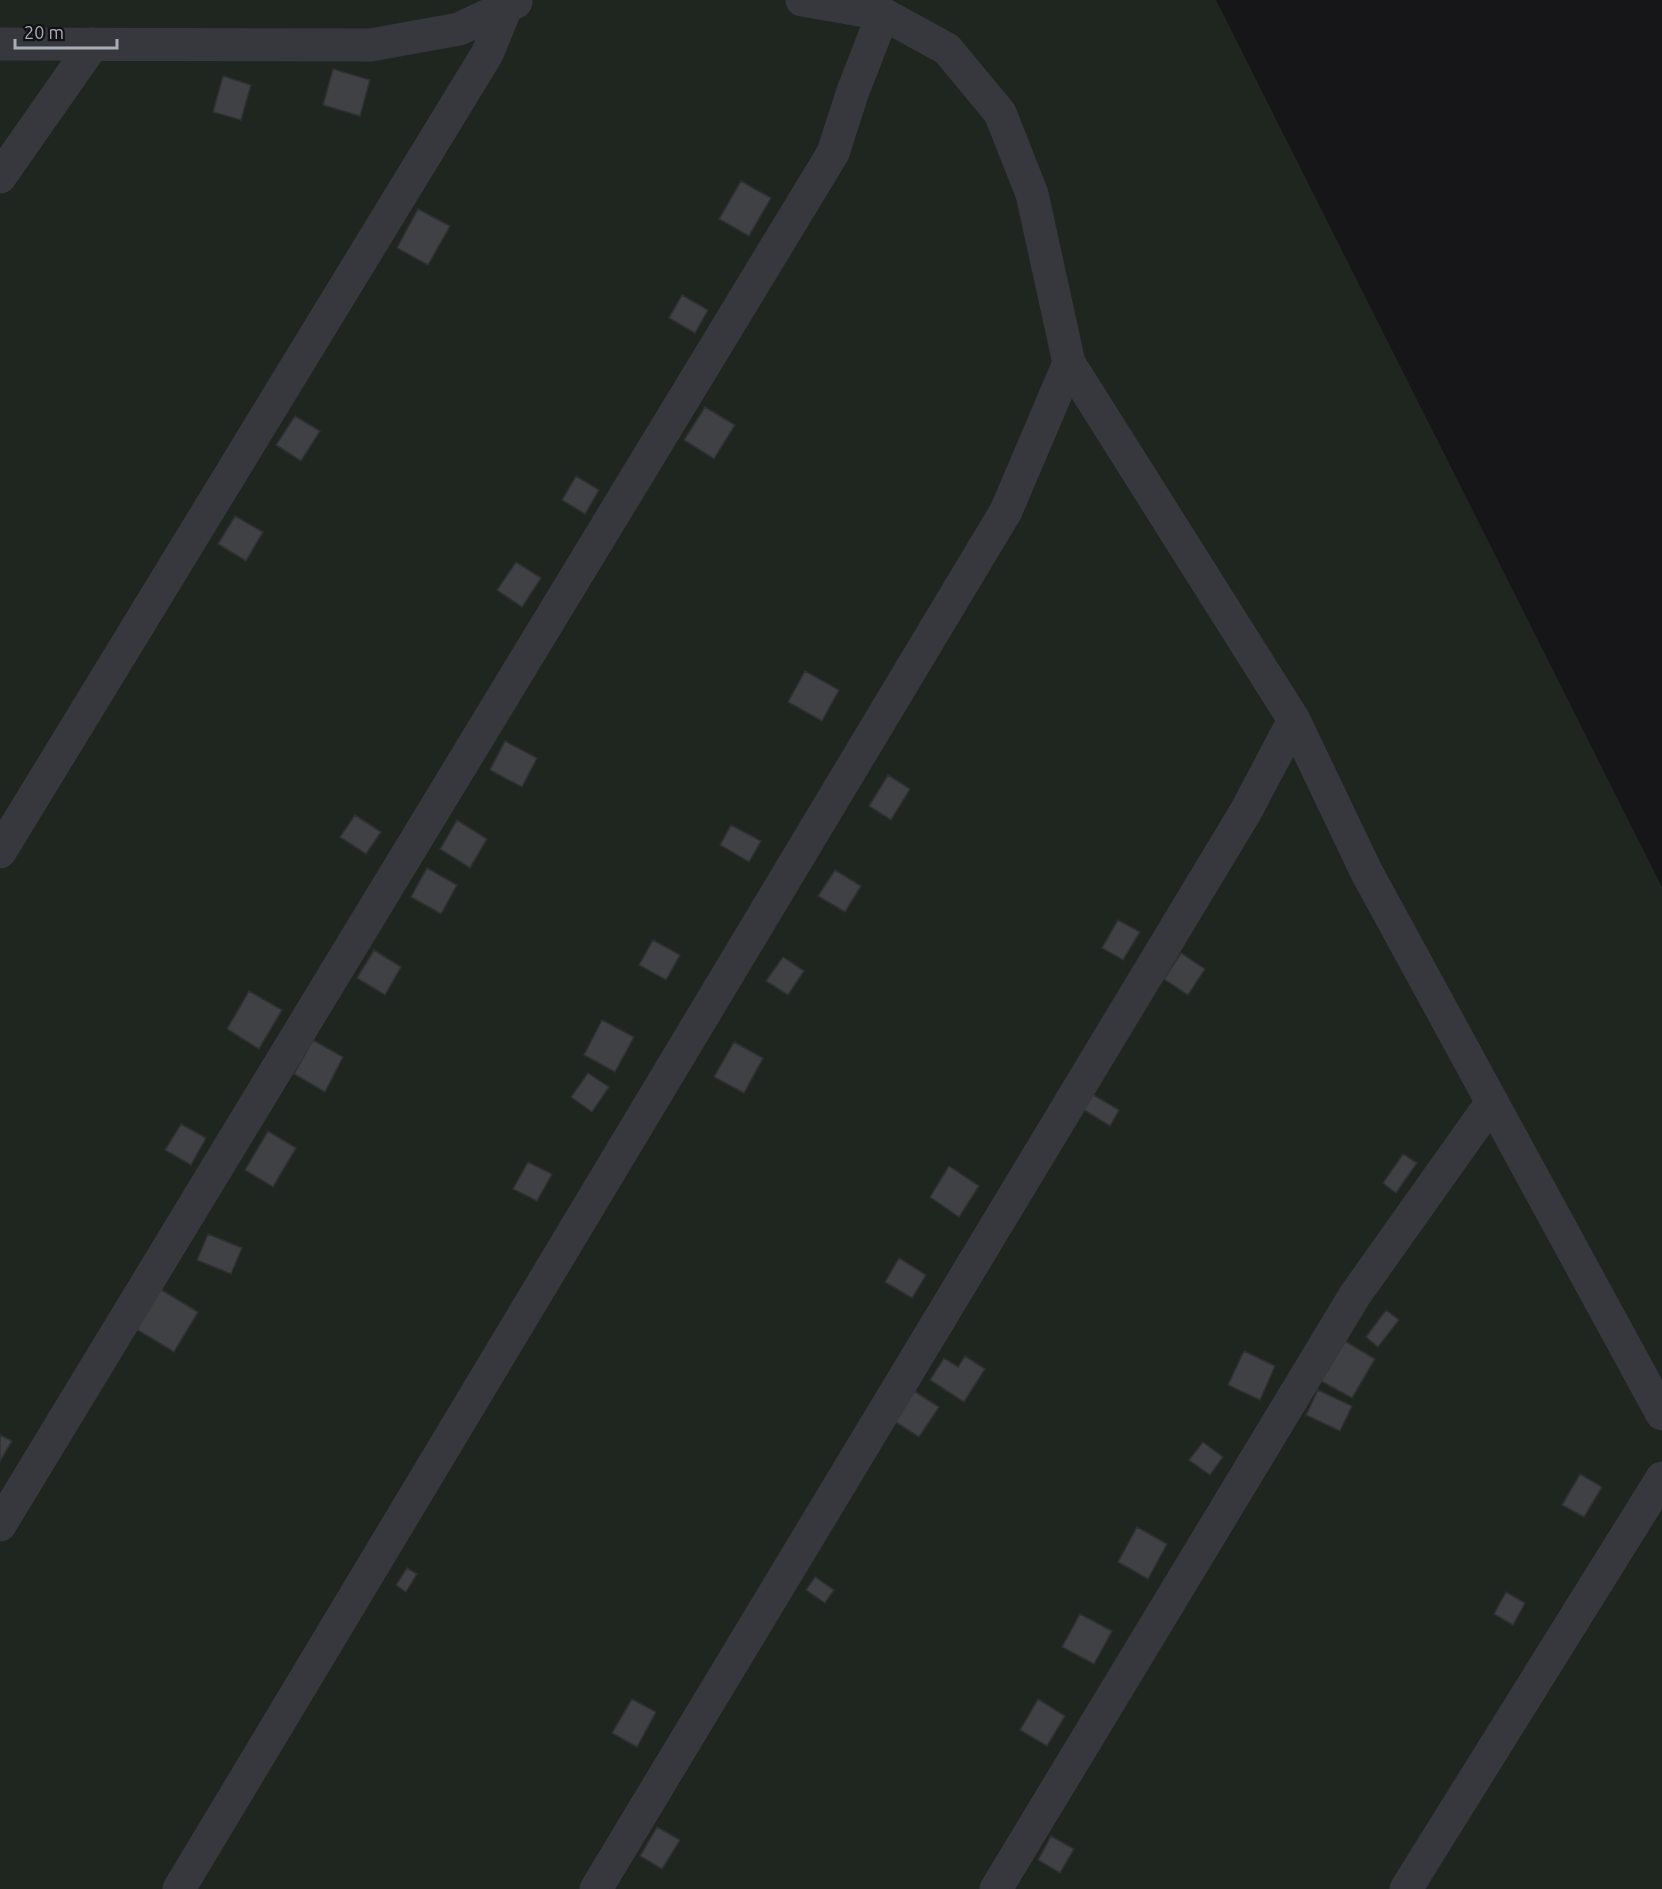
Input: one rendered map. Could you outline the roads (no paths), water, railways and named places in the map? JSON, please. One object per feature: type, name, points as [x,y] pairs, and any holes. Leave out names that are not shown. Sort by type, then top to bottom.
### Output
[{"type":"street","points":[[802,0],[883,14],[947,49],[1000,114],[1032,194],[1069,363],[1294,720],[1366,871],[1662,1414]]},
{"type":"street","points":[[0,44],[371,45],[459,29],[513,4]]},
{"type":"street","points":[[0,852],[487,54],[513,4]]},
{"type":"street","points":[[0,1525],[832,153],[883,14]]},
{"type":"street","points":[[0,177],[93,44]]},
{"type":"street","points":[[179,1889],[1006,511],[1069,363]]},
{"type":"street","points":[[596,1889],[1240,821],[1294,720]]},
{"type":"street","points":[[996,1889],[1355,1296],[1492,1102]]},
{"type":"street","points":[[1406,1889],[1662,1478]]}]
